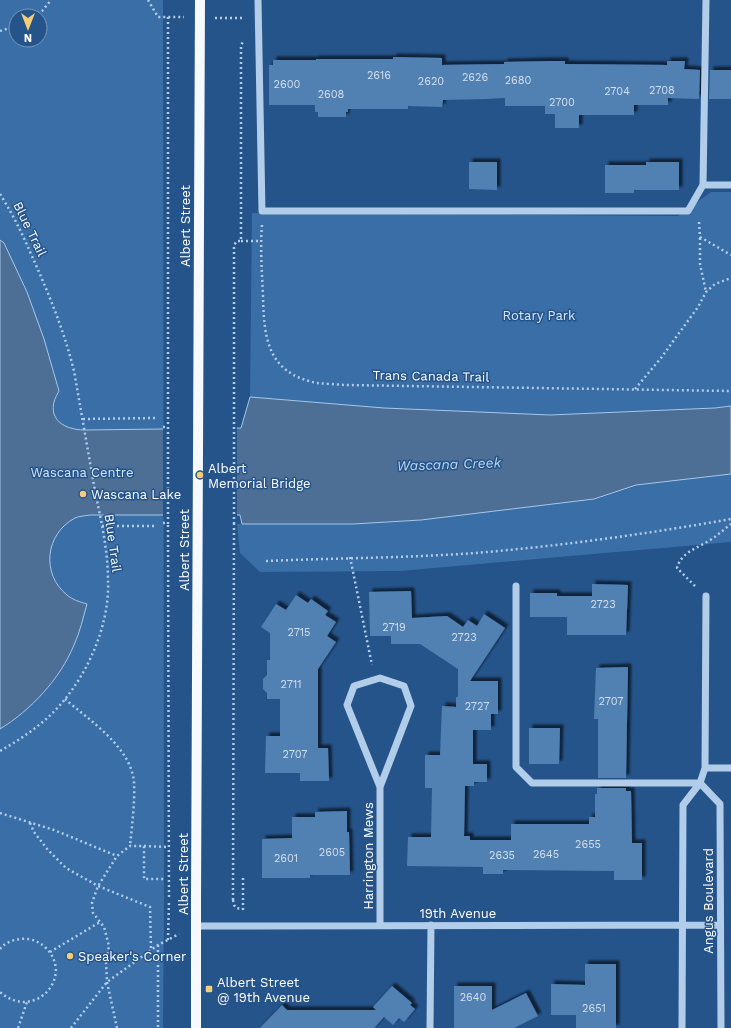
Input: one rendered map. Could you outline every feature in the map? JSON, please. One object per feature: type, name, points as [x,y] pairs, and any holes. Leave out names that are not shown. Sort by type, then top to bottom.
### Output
[{"type":"main road","name":"Albert Street","points":[[196,1028],[200,0]]},
{"type":"street","points":[[258,0],[262,211],[688,211],[703,185],[706,0]]},
{"type":"street","points":[[703,185],[731,185]]},
{"type":"street","points":[[516,586],[516,767],[532,783],[700,783]]},
{"type":"street","name":"Angus Boulevard","points":[[682,1028],[683,806],[700,783],[705,768],[706,596]]},
{"type":"street","name":"Harrington Mews","points":[[380,787],[347,705],[354,686],[380,678],[404,686],[411,706],[380,787],[380,925]]},
{"type":"street","points":[[705,768],[731,768]]},
{"type":"street","name":"Angus Boulevard","points":[[700,783],[720,804],[721,1028]]},
{"type":"street","points":[[430,925],[430,1028]]},
{"type":"street","name":"19th Avenue","points":[[196,926],[720,925]]},
{"type":"path","points":[[44,8],[51,0]]},
{"type":"path","points":[[148,0],[158,17]]},
{"type":"path","points":[[168,17],[168,940]]},
{"type":"path","points":[[246,23],[248,18]]},
{"type":"path","points":[[241,241],[241,45],[244,40]]},
{"type":"path","name":"Blue Trail","points":[[0,194],[20,229],[44,283],[68,347],[74,371],[102,526],[109,582],[105,613],[99,640],[83,674],[46,720],[0,751]]},
{"type":"path","points":[[688,211],[699,212],[700,264],[706,292]]},
{"type":"path","name":"Trans Canada Trail","points":[[262,224],[261,241],[264,325],[268,343],[274,357],[284,368],[296,376],[317,383],[344,385],[731,391]]},
{"type":"path","points":[[700,237],[731,255]]},
{"type":"path","points":[[243,909],[236,908],[233,900],[235,522],[234,245],[237,241],[261,241]]},
{"type":"path","points":[[634,389],[660,358],[698,307],[706,292],[715,284],[731,278]]},
{"type":"path","points":[[83,419],[157,418]]},
{"type":"path","points":[[163,427],[168,427]]},
{"type":"path","points":[[266,561],[475,553],[657,532],[731,519]]},
{"type":"path","points":[[163,522],[168,522]]},
{"type":"path","points":[[706,596],[677,568],[679,560],[686,553],[708,541],[731,524]]},
{"type":"path","points":[[102,526],[157,526]]},
{"type":"path","points":[[350,557],[376,680]]},
{"type":"path","points":[[64,699],[111,739],[123,753],[130,767],[134,781],[130,846]]},
{"type":"path","points":[[0,813],[54,830],[117,856]]},
{"type":"path","points":[[30,823],[34,832],[48,850],[66,868],[98,886],[150,907],[151,950]]},
{"type":"path","points":[[117,1028],[107,982],[106,963],[109,946],[104,927],[93,913],[92,903],[98,886],[117,856],[130,846],[169,848]]},
{"type":"path","points":[[144,846],[144,879],[164,879]]},
{"type":"path","points":[[243,878],[243,900]]},
{"type":"path","points":[[50,952],[100,922]]},
{"type":"path","points":[[71,1028],[107,982],[158,945],[196,926]]},
{"type":"path","points":[[0,949],[11,941],[21,938],[32,939],[42,944],[50,952],[55,962],[56,973],[53,984],[47,993],[38,999],[27,1002],[17,1002],[0,992]]},
{"type":"path","points":[[158,945],[158,1028]]},
{"type":"path","points":[[18,1028],[27,1002]]},
{"type":"green space","name":"Wascana Centre","points":[[0,0],[163,0],[163,1028],[0,1028]]},
{"type":"green space","name":"Rotary Park","points":[[711,192],[731,192],[731,406],[715,408],[550,415],[384,408],[250,397],[252,213],[678,216]]},
{"type":"green space","points":[[731,474],[731,542],[400,571],[260,572],[240,553],[237,524],[353,524],[421,520],[594,499],[636,485]]},
{"type":"water","name":"Wascana Creek","points":[[0,240],[4,243],[27,292],[44,339],[59,391],[53,407],[54,414],[57,420],[68,427],[85,430],[241,428],[250,397],[384,408],[550,415],[715,408],[731,406],[731,474],[636,485],[594,499],[421,520],[353,524],[242,524],[240,515],[90,515],[77,517],[65,525],[57,534],[52,544],[50,566],[53,576],[67,595],[79,602],[87,604],[78,635],[68,658],[53,682],[23,713],[0,729]]},
{"type":"pier","points":[[237,426],[237,517],[163,517],[163,427]]},
{"type":"building","points":[[393,57],[442,58],[442,65],[565,61],[565,64],[667,65],[667,61],[685,61],[684,69],[700,70],[699,99],[668,98],[668,105],[634,105],[634,115],[579,115],[579,128],[555,128],[555,114],[545,114],[545,106],[505,106],[505,98],[443,100],[442,107],[408,106],[408,109],[348,109],[348,112],[346,112],[346,117],[318,117],[318,112],[315,112],[315,105],[269,105],[269,65],[273,65],[273,60],[393,59]]},
{"type":"building","points":[[710,70],[731,70],[731,99],[709,99]]},
{"type":"building","points":[[469,162],[497,162],[497,190],[469,189]]},
{"type":"building","points":[[646,162],[679,162],[679,190],[634,190],[634,193],[605,193],[605,165],[646,165]]},
{"type":"building","points":[[592,584],[628,585],[626,635],[567,635],[567,617],[530,617],[530,593],[557,593],[557,596],[592,596]]},
{"type":"building","points":[[411,591],[412,618],[447,616],[463,627],[468,620],[477,626],[484,614],[505,628],[470,681],[498,681],[498,714],[491,714],[491,730],[473,730],[473,764],[487,764],[487,782],[474,782],[474,786],[465,786],[464,836],[470,836],[470,840],[511,840],[511,824],[589,824],[589,817],[595,817],[595,794],[597,794],[597,788],[626,788],[626,791],[631,791],[632,843],[642,843],[642,880],[614,880],[614,871],[503,870],[503,874],[483,874],[483,867],[407,866],[408,837],[431,837],[432,788],[425,788],[425,755],[440,755],[442,706],[456,707],[456,697],[458,697],[458,669],[420,644],[391,644],[391,636],[370,636],[369,592]]},
{"type":"building","points":[[296,595],[308,603],[311,599],[328,611],[325,615],[336,622],[327,636],[336,642],[318,669],[318,748],[328,748],[329,781],[300,781],[300,773],[265,773],[266,736],[280,736],[280,699],[267,699],[267,693],[263,689],[263,679],[267,675],[267,660],[270,660],[270,633],[261,627],[276,604],[286,610]]},
{"type":"building","points":[[628,667],[626,778],[598,778],[598,719],[594,719],[596,668]]},
{"type":"building","points":[[529,728],[560,728],[559,764],[529,764]]},
{"type":"building","points":[[347,811],[350,875],[310,875],[310,878],[262,878],[262,839],[292,838],[292,817],[315,817],[315,812]]},
{"type":"building","points":[[585,964],[616,964],[616,1028],[576,1028],[576,1015],[551,1015],[551,984],[585,985]]},
{"type":"building","points":[[392,986],[412,1003],[410,1005],[415,1009],[404,1022],[399,1018],[393,1025],[384,1017],[374,1028],[260,1028],[282,1005],[287,1010],[376,1010],[373,1007]]},
{"type":"building","points":[[454,986],[492,986],[492,1010],[526,993],[538,1016],[514,1028],[454,1028]]},
{"type":"place","name":"Albert Memorial Bridge","points":[[200,475]]},
{"type":"place","name":"Wascana Lake","points":[[83,494]]},
{"type":"place","name":"Speaker's Corner","points":[[70,956]]},
{"type":"place","name":"Albert Street @ 19th Avenue","points":[[209,989]]}]
